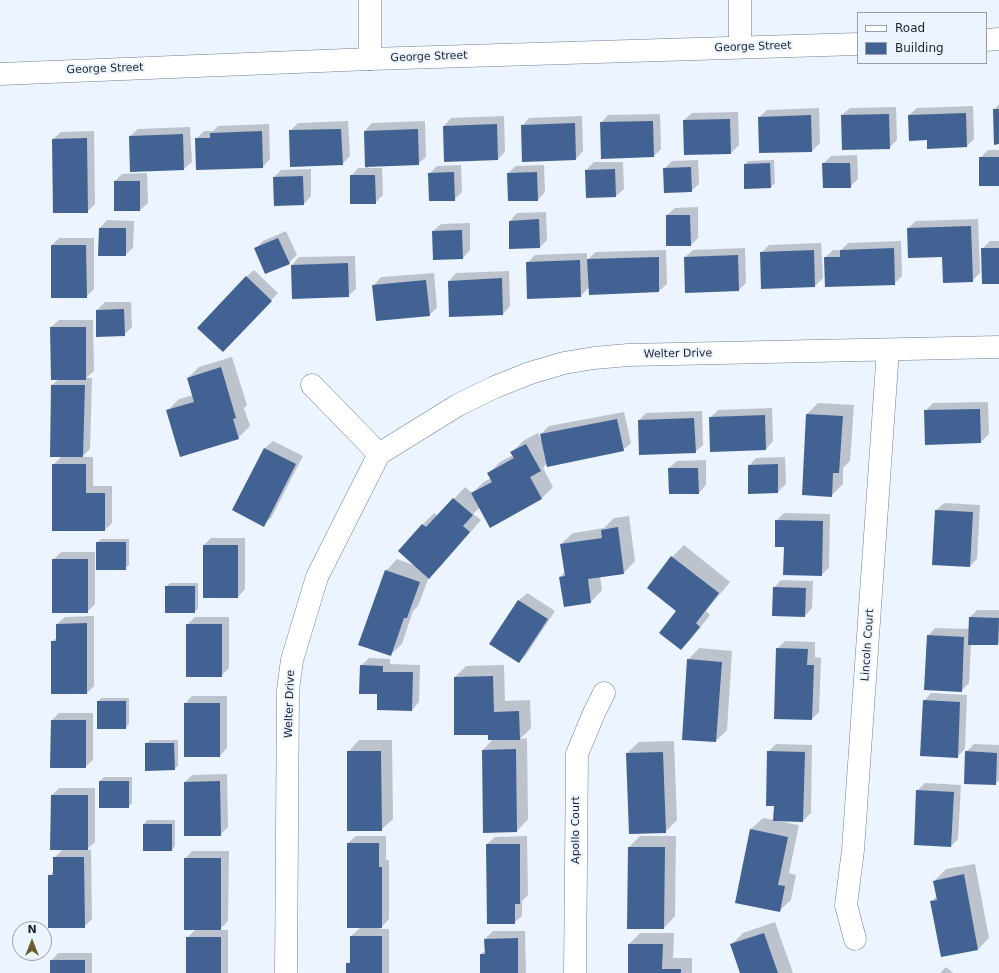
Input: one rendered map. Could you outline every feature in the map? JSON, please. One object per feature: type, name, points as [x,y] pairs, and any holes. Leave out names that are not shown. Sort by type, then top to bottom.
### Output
[{"type":"street","points":[[370,0],[370,58]]},
{"type":"street","points":[[740,0],[740,48]]},
{"type":"street","points":[[987,40],[999,39]]},
{"type":"street","name":"George Street","points":[[0,74],[370,58],[857,44]]},
{"type":"street","name":"Welter Drive","points":[[286,973],[288,690],[292,660],[317,577],[379,454],[458,405],[495,387],[530,373],[564,363],[594,358],[628,355],[999,347]]},
{"type":"street","name":"Lincoln Court","points":[[854,940],[846,906],[853,850],[888,350]]},
{"type":"street","points":[[312,384],[379,454]]},
{"type":"street","name":"Apollo Court","points":[[575,973],[577,754],[604,693]]},
{"type":"building","points":[[993,109],[999,109],[999,144],[994,145]]},
{"type":"building","points":[[966,113],[967,147],[927,149],[927,140],[909,141],[908,115]]},
{"type":"building","points":[[889,114],[890,149],[842,150],[841,115]]},
{"type":"building","points":[[811,115],[812,152],[759,153],[758,117]]},
{"type":"building","points":[[730,119],[731,154],[684,155],[683,120]]},
{"type":"building","points":[[653,121],[654,157],[601,159],[600,122]]},
{"type":"building","points":[[575,123],[576,160],[522,162],[521,125]]},
{"type":"building","points":[[497,124],[498,160],[444,162],[443,126]]},
{"type":"building","points":[[341,129],[343,165],[290,167],[289,130]]},
{"type":"building","points":[[418,129],[419,165],[365,167],[364,131]]},
{"type":"building","points":[[262,131],[263,168],[196,170],[195,138],[210,138],[210,133]]},
{"type":"building","points":[[183,134],[184,170],[130,172],[129,136]]},
{"type":"building","points":[[87,138],[88,213],[53,213],[52,139]]},
{"type":"building","points":[[979,157],[999,157],[999,186],[979,186]]},
{"type":"building","points":[[770,163],[771,188],[744,189],[744,164]]},
{"type":"building","points":[[822,163],[850,163],[851,188],[823,188]]},
{"type":"building","points":[[691,167],[692,192],[664,193],[663,168]]},
{"type":"building","points":[[615,169],[616,197],[586,198],[585,170]]},
{"type":"building","points":[[454,172],[455,201],[429,201],[428,173]]},
{"type":"building","points":[[537,172],[538,201],[508,201],[507,173]]},
{"type":"building","points":[[350,175],[375,175],[376,204],[350,204]]},
{"type":"building","points":[[303,176],[304,205],[274,206],[273,177]]},
{"type":"building","points":[[114,181],[140,181],[140,211],[114,211]]},
{"type":"building","points":[[666,215],[690,215],[691,246],[666,246]]},
{"type":"building","points":[[539,219],[540,248],[509,249],[509,221]]},
{"type":"building","points":[[971,226],[973,282],[943,283],[942,257],[908,258],[907,228]]},
{"type":"building","points":[[99,228],[126,228],[126,256],[98,256]]},
{"type":"building","points":[[462,230],[463,259],[433,260],[432,231]]},
{"type":"building","points":[[278,238],[290,264],[265,274],[254,248]]},
{"type":"building","points":[[51,245],[86,245],[87,298],[51,298]]},
{"type":"building","points":[[894,248],[895,285],[825,287],[824,257],[840,257],[840,250]]},
{"type":"building","points":[[981,248],[999,248],[999,284],[982,284]]},
{"type":"building","points":[[814,250],[815,287],[761,289],[760,252]]},
{"type":"building","points":[[738,255],[739,291],[685,293],[684,257]]},
{"type":"building","points":[[659,257],[659,292],[589,295],[587,259]]},
{"type":"building","points":[[580,260],[581,297],[527,299],[526,262]]},
{"type":"building","points":[[348,263],[349,297],[292,299],[291,265]]},
{"type":"building","points":[[246,276],[272,301],[223,352],[197,328]]},
{"type":"building","points":[[502,278],[503,315],[449,317],[448,281]]},
{"type":"building","points":[[426,280],[430,316],[376,321],[372,285]]},
{"type":"building","points":[[124,309],[125,336],[96,337],[96,310]]},
{"type":"building","points":[[50,327],[86,327],[86,380],[51,380]]},
{"type":"building","points":[[221,367],[236,418],[233,419],[239,439],[180,457],[166,410],[194,402],[187,378]]},
{"type":"building","points":[[51,385],[85,385],[83,457],[50,457]]},
{"type":"building","points":[[980,409],[981,443],[925,445],[924,410]]},
{"type":"building","points":[[806,414],[843,416],[839,473],[833,473],[832,497],[802,495]]},
{"type":"building","points":[[765,415],[766,450],[710,452],[709,417]]},
{"type":"building","points":[[694,418],[696,453],[639,455],[638,420]]},
{"type":"building","points":[[617,419],[624,451],[547,467],[540,434]]},
{"type":"building","points":[[526,444],[541,471],[530,477],[542,499],[490,528],[471,493],[492,482],[487,473],[514,458],[510,452]]},
{"type":"building","points":[[264,448],[296,464],[264,527],[232,510]]},
{"type":"building","points":[[52,464],[86,464],[86,493],[105,493],[105,531],[52,531]]},
{"type":"building","points":[[778,464],[778,493],[748,494],[748,465]]},
{"type":"building","points":[[668,468],[698,468],[699,494],[669,494]]},
{"type":"building","points":[[453,498],[473,515],[463,526],[470,532],[429,579],[398,551],[422,524],[426,527]]},
{"type":"building","points":[[935,510],[973,512],[970,567],[932,565]]},
{"type":"building","points":[[775,520],[823,521],[822,576],[783,575],[784,547],[775,547]]},
{"type":"building","points":[[618,527],[624,574],[588,579],[591,603],[564,607],[559,577],[565,576],[560,544],[602,538],[601,530]]},
{"type":"building","points":[[96,542],[126,542],[126,570],[96,570]]},
{"type":"building","points":[[203,545],[238,545],[238,598],[203,598]]},
{"type":"building","points":[[671,556],[719,593],[696,623],[700,627],[681,650],[659,633],[676,611],[647,588]]},
{"type":"building","points":[[52,559],[88,559],[88,613],[52,613]]},
{"type":"building","points":[[385,570],[420,582],[407,618],[404,618],[391,656],[358,645]]},
{"type":"building","points":[[165,586],[195,586],[195,613],[165,613]]},
{"type":"building","points":[[773,587],[806,588],[805,617],[772,616]]},
{"type":"building","points":[[518,600],[548,619],[519,663],[489,644]]},
{"type":"building","points":[[969,617],[999,618],[998,645],[968,645]]},
{"type":"building","points":[[87,623],[87,694],[51,694],[51,641],[56,641],[56,624]]},
{"type":"building","points":[[186,624],[222,624],[222,677],[186,677]]},
{"type":"building","points":[[927,635],[964,637],[962,692],[924,690]]},
{"type":"building","points":[[776,648],[808,649],[807,665],[814,665],[812,720],[774,719]]},
{"type":"building","points":[[687,659],[722,662],[716,742],[682,740]]},
{"type":"building","points":[[360,665],[383,666],[383,672],[413,672],[412,711],[377,710],[377,694],[359,694]]},
{"type":"building","points":[[493,676],[494,712],[519,711],[520,740],[488,740],[488,735],[454,735],[454,677]]},
{"type":"building","points":[[923,700],[960,702],[958,758],[920,756]]},
{"type":"building","points":[[97,701],[126,701],[126,729],[97,729]]},
{"type":"building","points":[[184,703],[220,703],[220,757],[184,757]]},
{"type":"building","points":[[51,720],[86,720],[86,768],[50,768]]},
{"type":"building","points":[[145,743],[174,743],[175,770],[145,771]]},
{"type":"building","points":[[516,749],[517,832],[483,833],[482,750]]},
{"type":"building","points":[[347,751],[381,751],[382,831],[347,831]]},
{"type":"building","points":[[767,751],[805,752],[803,822],[773,821],[774,806],[766,806]]},
{"type":"building","points":[[965,751],[997,753],[996,785],[964,784]]},
{"type":"building","points":[[663,752],[666,833],[629,834],[626,753]]},
{"type":"building","points":[[99,781],[129,781],[129,808],[99,808]]},
{"type":"building","points":[[220,781],[221,836],[184,836],[184,782]]},
{"type":"building","points":[[916,790],[954,792],[951,847],[914,845]]},
{"type":"building","points":[[51,795],[88,795],[88,850],[50,850]]},
{"type":"building","points":[[143,824],[172,824],[172,851],[143,851]]},
{"type":"building","points":[[750,829],[788,837],[778,885],[785,886],[780,912],[735,903]]},
{"type":"building","points":[[347,843],[379,843],[379,867],[382,867],[382,928],[347,928]]},
{"type":"building","points":[[486,844],[520,844],[520,904],[515,904],[515,924],[487,924]]},
{"type":"building","points":[[628,847],[665,847],[664,929],[627,929]]},
{"type":"building","points":[[53,857],[84,857],[85,928],[52,928],[52,921],[48,921],[48,875],[53,875]]},
{"type":"building","points":[[184,858],[221,858],[221,930],[184,930]]},
{"type":"building","points":[[964,874],[978,950],[941,957],[930,901],[937,900],[933,881]]},
{"type":"building","points":[[764,933],[778,973],[740,973],[730,944]]},
{"type":"building","points":[[350,936],[382,936],[382,973],[346,973],[346,963],[350,963]]},
{"type":"building","points":[[186,937],[221,937],[221,973],[186,973]]},
{"type":"building","points":[[518,938],[518,973],[480,973],[480,954],[485,954],[484,939]]},
{"type":"building","points":[[628,944],[663,944],[662,969],[681,969],[681,973],[628,973]]},
{"type":"building","points":[[52,960],[85,960],[85,973],[50,973],[50,961]]}]
